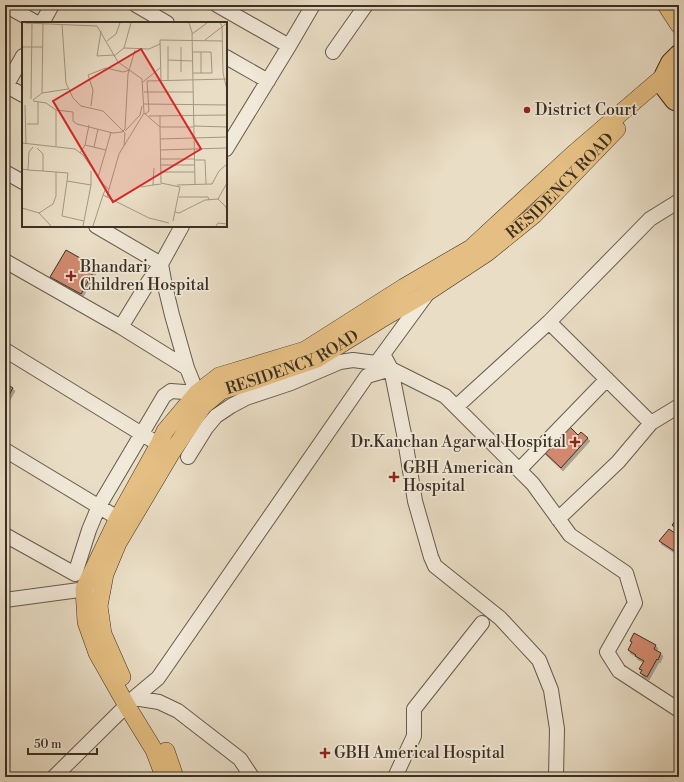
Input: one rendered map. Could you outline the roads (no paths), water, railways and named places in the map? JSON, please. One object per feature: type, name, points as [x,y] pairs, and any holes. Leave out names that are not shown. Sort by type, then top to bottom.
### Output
[{"type":"highway","points":[[673,94],[671,63],[679,55]]},
{"type":"main road","points":[[666,5],[679,25]]},
{"type":"main road","points":[[200,399],[219,376],[305,350],[471,248],[572,155],[673,94]]},
{"type":"main road","name":"RESIDENCY ROAD","points":[[175,777],[161,740],[131,702],[103,634],[99,606],[105,574],[118,542],[123,521],[173,451],[200,399],[317,359],[428,292],[486,253],[534,215],[636,110],[673,94]]},
{"type":"main road","points":[[123,521],[84,589],[86,622],[98,653],[131,702],[154,750],[162,771],[162,777]]},
{"type":"street","points":[[5,5],[35,22]]},
{"type":"street","points":[[43,22],[52,5]]},
{"type":"street","points":[[136,5],[165,22]]},
{"type":"street","points":[[217,5],[289,46]]},
{"type":"street","points":[[227,145],[231,131],[268,81],[313,5]]},
{"type":"street","points":[[333,52],[366,5]]},
{"type":"street","points":[[22,58],[5,86],[22,94]]},
{"type":"street","points":[[227,58],[268,81]]},
{"type":"street","points":[[5,172],[22,181]]},
{"type":"street","points":[[456,407],[549,322],[650,219],[679,201]]},
{"type":"street","points":[[98,227],[161,264],[170,308],[188,368],[200,399]]},
{"type":"street","points":[[121,327],[161,264],[181,227]]},
{"type":"street","points":[[5,261],[121,327],[188,368]]},
{"type":"street","points":[[54,777],[131,702],[158,678],[367,376],[428,292],[424,276]]},
{"type":"street","points":[[549,322],[651,423]]},
{"type":"street","points":[[5,350],[142,434],[173,451],[206,428],[216,416],[246,398],[291,383],[340,362],[380,359],[390,369],[445,396],[533,484],[570,535],[626,572],[635,603],[607,652],[619,671],[679,710]]},
{"type":"street","points":[[367,376],[390,369]]},
{"type":"street","points":[[390,369],[404,434],[415,501],[430,557],[435,566],[500,618],[539,660],[551,690],[557,729],[556,777]]},
{"type":"street","points":[[519,470],[607,380]]},
{"type":"street","points":[[5,535],[75,574],[89,530],[99,506],[164,396],[171,391],[200,399]]},
{"type":"street","points":[[558,519],[618,462],[651,423],[679,406]]},
{"type":"street","points":[[5,450],[123,521]]},
{"type":"street","points":[[5,600],[103,587]]},
{"type":"street","points":[[395,777],[414,736],[414,709],[482,623]]},
{"type":"street","points":[[131,702],[159,702],[178,711],[240,759],[252,777]]},
{"type":"place","name":"District Court","points":[[527,110]]},
{"type":"place","name":"Bhandari Children Hospital","points":[[71,276]]},
{"type":"place","name":"Dr.Kanchan Agarwal Hospital","points":[[575,442]]},
{"type":"place","name":"GBH American Hospital","points":[[394,477]]},
{"type":"place","name":"GBH Americal Hospital","points":[[325,753]]}]
